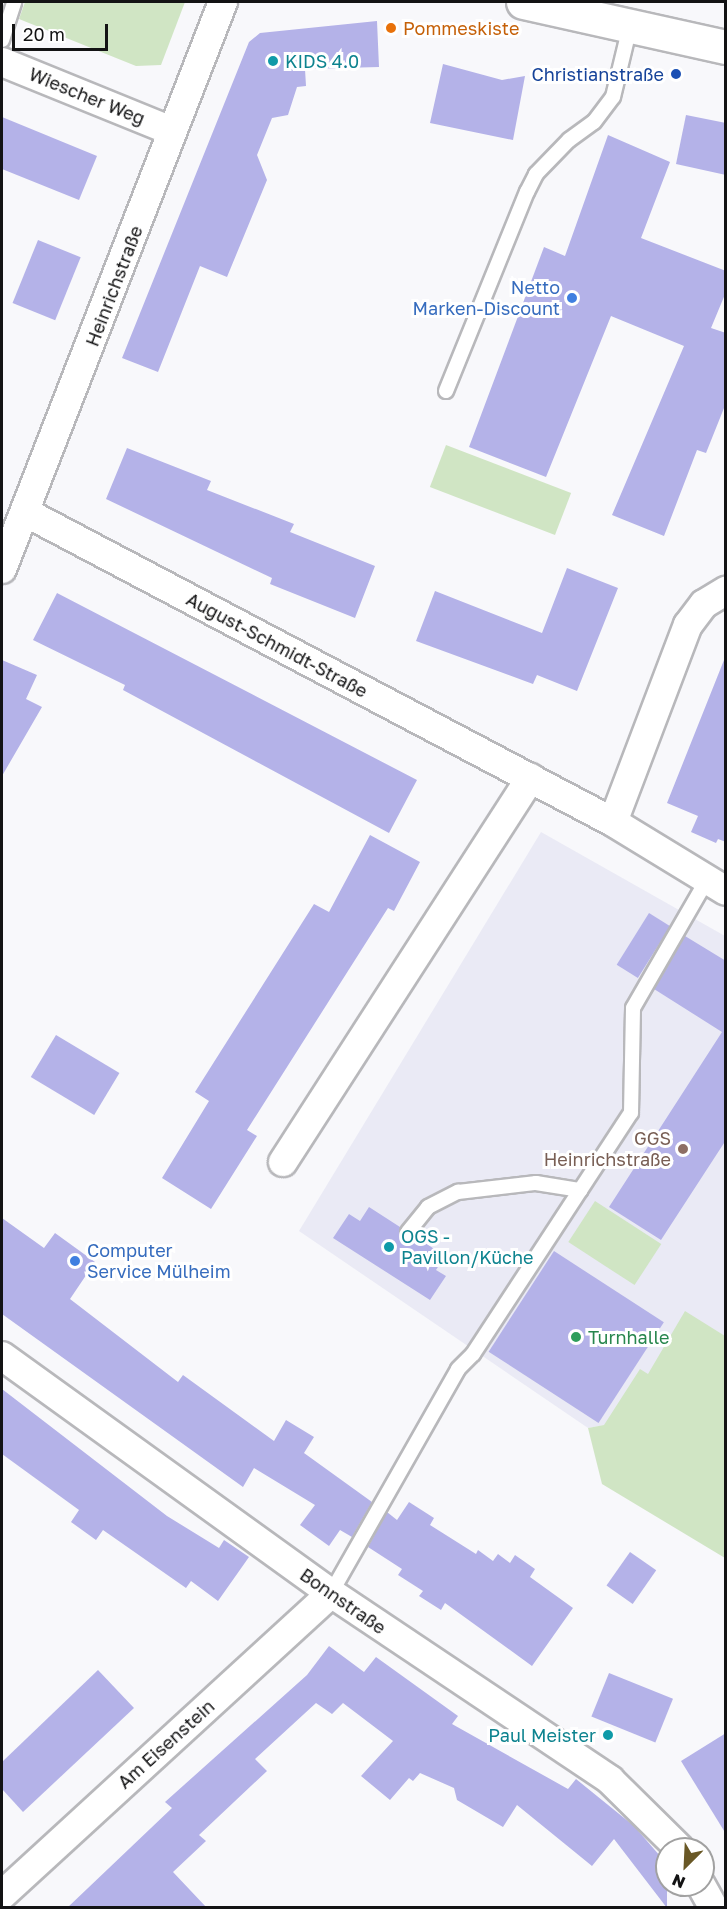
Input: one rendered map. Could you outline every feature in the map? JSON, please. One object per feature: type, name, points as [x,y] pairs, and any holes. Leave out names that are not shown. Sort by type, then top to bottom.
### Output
[{"type":"street","name":"Heinrichstraße","points":[[2,568],[223,2]]},
{"type":"street","points":[[523,2],[726,47]]},
{"type":"street","name":"Wiescher Weg","points":[[2,62],[172,131]]},
{"type":"street","name":"August-Schmidt-Straße","points":[[25,512],[613,822],[716,886]]},
{"type":"street","points":[[613,822],[688,625],[704,604],[726,591]]},
{"type":"street","points":[[283,1162],[530,778]]},
{"type":"street","name":"Bonnstraße","points":[[2,1356],[332,1593],[610,1780],[668,1837]]},
{"type":"street","name":"Am Eisenstein","points":[[2,1895],[332,1593]]},
{"type":"lane","points":[[2,40],[14,2]]},
{"type":"lane","points":[[446,392],[536,174],[569,140],[594,123],[613,97],[630,25]]},
{"type":"lane","points":[[332,1593],[458,1369],[473,1354],[631,1113],[633,1008],[716,886]]},
{"type":"lane","points":[[408,1232],[428,1207],[458,1192],[536,1183],[580,1190]]},
{"type":"shaded area","points":[[541,832],[725,936],[725,1405],[588,1428],[299,1231]]},
{"type":"green space","points":[[25,2],[185,2],[161,65],[136,66],[19,19]]},
{"type":"green space","points":[[446,445],[571,493],[555,535],[430,487]]},
{"type":"green space","points":[[595,1201],[661,1244],[635,1285],[568,1242]]},
{"type":"green space","points":[[685,1311],[725,1336],[725,1558],[602,1484],[588,1428],[604,1425],[640,1369],[648,1374]]},
{"type":"building","points":[[377,21],[379,67],[305,69],[306,86],[297,87],[288,115],[272,118],[257,155],[267,180],[227,277],[200,266],[158,372],[122,358],[249,42],[260,33]]},
{"type":"building","points":[[443,64],[502,80],[525,76],[513,140],[430,123]]},
{"type":"building","points":[[686,115],[726,123],[726,175],[676,164]]},
{"type":"building","points":[[2,117],[97,156],[79,200],[2,169]]},
{"type":"building","points":[[608,135],[670,162],[641,238],[726,271],[726,292],[711,328],[726,333],[726,403],[706,453],[697,450],[664,536],[612,515],[684,346],[611,316],[546,477],[469,447],[544,247],[565,256]]},
{"type":"building","points":[[38,240],[81,257],[55,320],[13,303]]},
{"type":"building","points":[[127,448],[211,481],[207,490],[294,524],[290,532],[375,566],[355,618],[270,584],[272,578],[106,499]]},
{"type":"building","points":[[567,568],[618,588],[577,691],[537,675],[533,684],[416,641],[435,591],[542,633]]},
{"type":"building","points":[[57,593],[417,780],[389,833],[123,690],[125,685],[33,640]]},
{"type":"building","points":[[2,660],[37,675],[26,699],[42,707],[2,776]]},
{"type":"building","points":[[724,660],[726,842],[718,839],[716,843],[691,832],[698,816],[667,803]]},
{"type":"building","points":[[370,835],[420,862],[394,911],[388,908],[247,1130],[257,1136],[211,1209],[162,1178],[209,1101],[195,1092],[314,904],[329,912]]},
{"type":"building","points":[[649,913],[670,926],[638,978],[617,965]]},
{"type":"building","name":"GGS Heinrichstraße","points":[[685,936],[726,961],[726,1140],[661,1240],[609,1207],[722,1032],[654,989]]},
{"type":"building","points":[[56,1035],[119,1073],[94,1115],[31,1077]]},
{"type":"building","name":"OGS - Pavillon/Küche","points":[[369,1207],[400,1227],[403,1239],[416,1237],[445,1256],[436,1270],[446,1276],[430,1300],[333,1238],[349,1214],[360,1221]]},
{"type":"building","points":[[2,1218],[44,1248],[55,1233],[95,1262],[70,1299],[178,1382],[183,1375],[274,1441],[286,1420],[314,1437],[304,1453],[372,1502],[352,1537],[340,1530],[329,1546],[300,1525],[315,1505],[254,1468],[243,1487],[2,1314]]},
{"type":"building","name":"Turnhalle","points":[[554,1251],[664,1322],[599,1423],[489,1352]]},
{"type":"building","points":[[2,1389],[167,1516],[219,1548],[224,1540],[249,1557],[218,1601],[191,1581],[186,1588],[103,1530],[96,1540],[71,1522],[79,1510],[2,1454]]},
{"type":"building","points":[[409,1502],[434,1518],[430,1525],[476,1554],[478,1550],[493,1561],[498,1554],[510,1563],[515,1555],[535,1569],[530,1577],[573,1608],[532,1666],[445,1603],[441,1610],[419,1596],[423,1591],[398,1575],[402,1569],[368,1547],[387,1512],[397,1520]]},
{"type":"building","points":[[630,1552],[656,1570],[633,1604],[606,1586]]},
{"type":"building","points":[[329,1646],[364,1672],[376,1657],[458,1716],[452,1724],[568,1789],[576,1779],[634,1826],[655,1850],[655,1892],[614,1839],[592,1866],[517,1805],[503,1827],[457,1800],[454,1788],[420,1773],[413,1781],[409,1778],[390,1800],[361,1776],[393,1741],[343,1703],[332,1714],[316,1703],[255,1759],[267,1771],[199,1835],[206,1841],[173,1872],[207,1908],[67,1908],[172,1808],[165,1802],[307,1675]]},
{"type":"building","points":[[98,1670],[134,1708],[23,1812],[2,1789],[2,1762]]},
{"type":"building","points":[[609,1673],[673,1699],[655,1742],[591,1717]]},
{"type":"building","points":[[726,1733],[726,1834],[681,1761]]},
{"type":"building","points":[[659,1897],[667,1897],[667,1908]]},
{"type":"place","name":"Pommeskiste","points":[[391,28]]},
{"type":"place","name":"KIDS 4.0","points":[[273,61]]},
{"type":"place","name":"Christianstraße","points":[[676,74]]},
{"type":"place","name":"Netto Marken-Discount","points":[[572,298]]},
{"type":"place","name":"GGS Heinrichstraße","points":[[683,1149]]},
{"type":"place","name":"OGS - Pavillon/Küche","points":[[389,1247]]},
{"type":"place","name":"Computer Service Mülheim","points":[[75,1261]]},
{"type":"place","name":"Turnhalle","points":[[576,1337]]},
{"type":"place","name":"Paul Meister","points":[[608,1735]]}]
